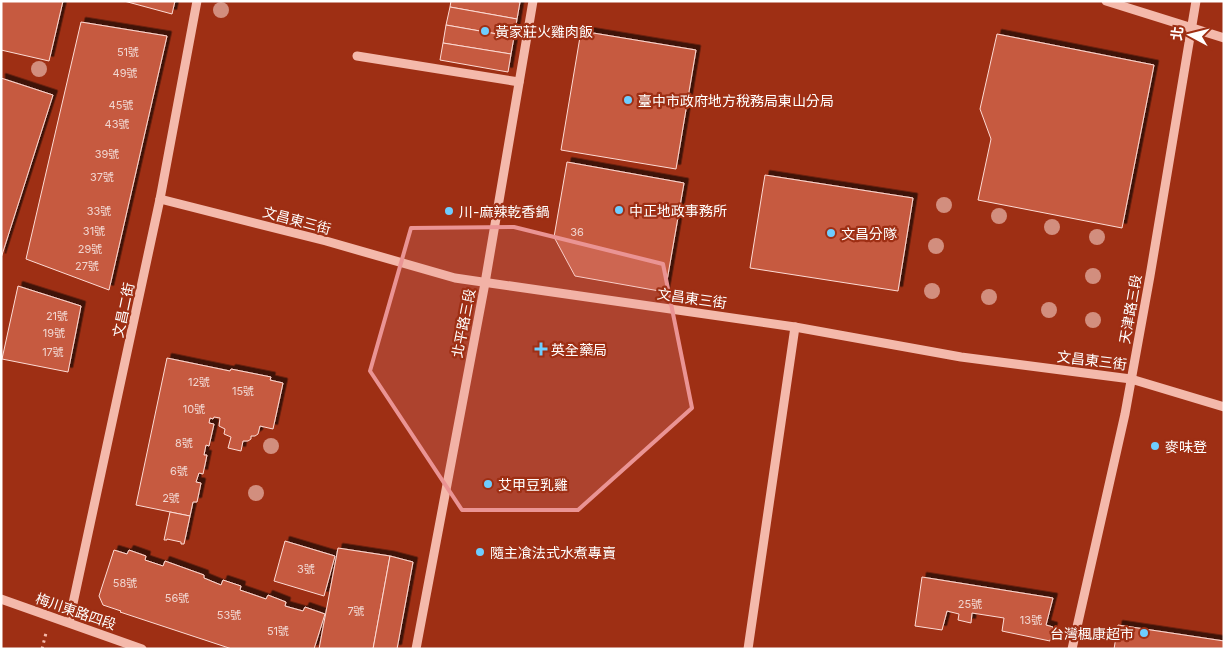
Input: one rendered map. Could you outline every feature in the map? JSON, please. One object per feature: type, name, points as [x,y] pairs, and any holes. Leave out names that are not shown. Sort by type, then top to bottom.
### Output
[{"type":"street","name":"文昌二街","points":[[69,622],[160,199],[197,1]]},
{"type":"street","name":"北平路三段","points":[[416,649],[485,283],[533,1]]},
{"type":"street","points":[[1106,1],[1224,38]]},
{"type":"street","name":"天津路三段","points":[[1072,649],[1132,379],[1196,1]]},
{"type":"street","points":[[357,56],[519,82]]},
{"type":"street","name":"文昌東三街","points":[[160,199],[326,241],[454,278],[795,327],[960,357],[1132,379],[1224,407]]},
{"type":"street","points":[[748,649],[795,327]]},
{"type":"street","name":"梅川東路四段","points":[[1,599],[142,649]]},
{"type":"highlighted area","points":[[514,227],[663,264],[692,408],[578,510],[462,510],[370,371],[411,228]]},
{"type":"building","points":[[1,1],[63,1],[49,61],[1,50]]},
{"type":"building","points":[[124,1],[175,1],[172,14]]},
{"type":"building","points":[[451,1],[520,2],[517,19],[450,7]]},
{"type":"building","points":[[450,7],[517,19],[514,37],[446,25]]},
{"type":"building","points":[[81,22],[167,36],[109,290],[26,259]]},
{"type":"building","points":[[446,25],[514,37],[511,54],[443,43]]},
{"type":"building","name":"臺中市政府地方稅務局東山分局","points":[[581,31],[696,50],[676,169],[561,150]]},
{"type":"building","points":[[997,34],[1154,65],[1122,228],[978,200],[991,139],[980,109]]},
{"type":"building","points":[[443,43],[511,54],[508,72],[440,60]]},
{"type":"building","points":[[1,78],[53,95],[1,258]]},
{"type":"building","name":"中正地政事務所","points":[[567,162],[684,183],[665,292],[575,276],[554,237]]},
{"type":"building","name":"文昌分隊","points":[[765,175],[913,198],[898,291],[750,268]]},
{"type":"building","points":[[18,286],[81,306],[68,372],[2,359]]},
{"type":"building","points":[[167,358],[271,377],[270,380],[283,383],[273,429],[260,426],[258,434],[251,436],[251,439],[248,441],[243,441],[241,451],[228,448],[231,437],[224,434],[225,429],[219,426],[220,418],[210,418],[209,423],[214,424],[209,446],[206,445],[204,455],[207,455],[203,474],[199,473],[196,482],[201,483],[197,502],[193,502],[190,516],[136,505]]},
{"type":"building","points":[[170,512],[190,516],[184,544],[167,539],[164,540]]},
{"type":"building","points":[[285,541],[335,556],[324,596],[274,581]]},
{"type":"building","points":[[338,548],[390,556],[373,649],[319,649]]},
{"type":"building","points":[[114,550],[127,554],[129,550],[146,556],[145,560],[163,566],[165,561],[204,575],[204,578],[221,585],[223,580],[241,586],[240,590],[266,599],[268,595],[286,602],[285,606],[303,611],[305,607],[325,614],[314,649],[232,649],[103,605],[99,596]]},
{"type":"building","points":[[390,556],[413,562],[397,649],[373,649]]},
{"type":"building","points":[[922,577],[1053,598],[1046,625],[1053,627],[1050,641],[1002,631],[1004,618],[972,613],[971,623],[958,620],[959,614],[947,611],[942,630],[915,626]]},
{"type":"building","name":"台灣楓康超市","points":[[1118,625],[1224,641],[1224,649],[1114,649]]},
{"type":"place","name":"黃家莊火雞肉飯","points":[[485,31]]},
{"type":"place","name":"臺中市政府地方稅務局東山分局","points":[[628,100]]},
{"type":"place","name":"中正地政事務所","points":[[619,210]]},
{"type":"place","name":"川-麻辣乾香鍋","points":[[449,211]]},
{"type":"place","name":"文昌分隊","points":[[831,233]]},
{"type":"place","name":"英全藥局","points":[[541,349]]},
{"type":"place","name":"麥味登","points":[[1155,446]]},
{"type":"place","name":"艾甲豆乳雞","points":[[488,484]]},
{"type":"place","name":"隨主飡法式水煮專賣","points":[[480,552]]},
{"type":"place","name":"台灣楓康超市","points":[[1144,633]]}]
